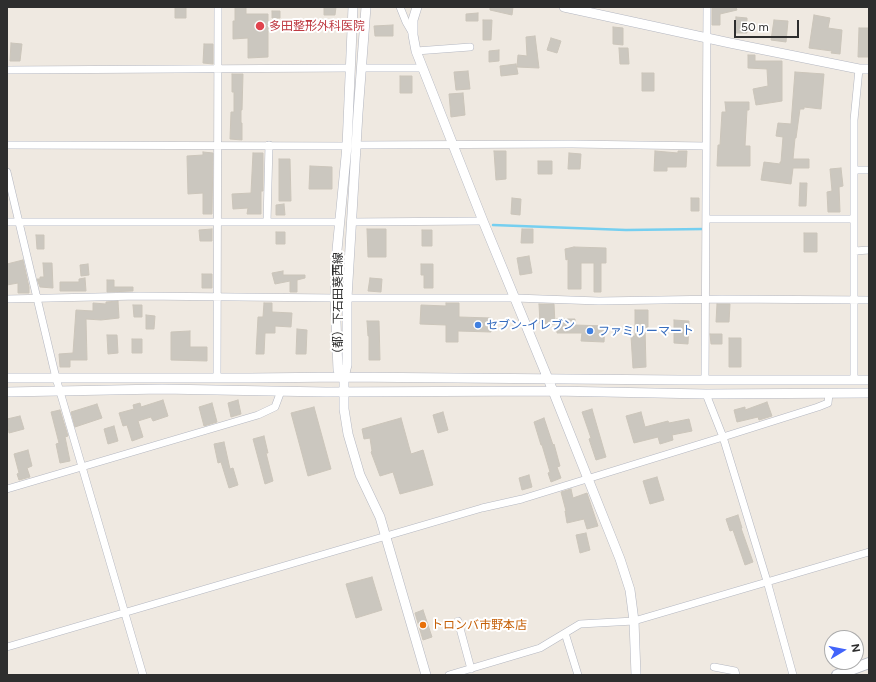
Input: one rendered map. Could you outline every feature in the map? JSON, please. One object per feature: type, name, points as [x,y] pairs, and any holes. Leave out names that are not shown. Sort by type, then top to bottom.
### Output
[{"type":"main road","points":[[837,675],[869,663]]},
{"type":"street","points":[[217,378],[218,7]]},
{"type":"street","name":"（都）下石田葵西線","points":[[344,377],[338,370],[335,298],[346,146],[352,7]]},
{"type":"street","name":"（都）下石田葵西線","points":[[344,377],[348,365],[347,298],[366,7]]},
{"type":"street","points":[[400,7],[413,35]]},
{"type":"street","points":[[417,7],[413,20],[413,35],[416,51],[422,68],[482,221],[515,298],[620,558],[630,590],[634,620],[636,675]]},
{"type":"street","points":[[564,7],[660,29],[859,69],[869,69]]},
{"type":"street","points":[[705,380],[707,7]]},
{"type":"street","points":[[416,51],[470,47]]},
{"type":"street","points":[[7,70],[350,68]]},
{"type":"street","points":[[362,68],[422,68]]},
{"type":"street","points":[[854,380],[854,120],[859,69]]},
{"type":"street","points":[[7,145],[218,144],[346,146]]},
{"type":"street","points":[[356,145],[572,144],[706,146]]},
{"type":"street","points":[[267,222],[269,145]]},
{"type":"street","points":[[854,170],[869,170]]},
{"type":"street","points":[[7,172],[56,378],[143,675]]},
{"type":"street","points":[[707,219],[854,219]]},
{"type":"street","points":[[351,222],[482,221]]},
{"type":"street","points":[[7,222],[340,222]]},
{"type":"street","points":[[855,251],[869,250]]},
{"type":"street","points":[[7,298],[36,299],[139,296],[335,298]]},
{"type":"street","points":[[347,298],[515,298],[599,301],[706,299],[869,300]]},
{"type":"street","points":[[344,377],[344,409],[348,434],[360,475],[380,517],[426,675]]},
{"type":"street","points":[[7,378],[344,377],[869,380]]},
{"type":"street","points":[[7,392],[162,389],[706,394],[869,393]]},
{"type":"street","points":[[7,490],[258,415],[274,407],[281,391]]},
{"type":"street","points":[[706,394],[723,437],[767,581],[793,675]]},
{"type":"street","points":[[7,647],[482,508],[522,499],[588,477],[818,407],[828,403],[829,394]]},
{"type":"street","points":[[449,675],[540,648],[580,624],[634,620],[869,552]]},
{"type":"street","points":[[458,621],[471,669]]},
{"type":"street","points":[[565,633],[578,675]]},
{"type":"street","points":[[714,668],[735,671],[736,675]]},
{"type":"building","points":[[175,7],[186,7],[186,18],[175,18]]},
{"type":"building","points":[[235,7],[246,7],[246,14],[268,14],[268,57],[248,58],[248,38],[233,39]]},
{"type":"building","points":[[324,7],[336,7],[335,15],[324,15]]},
{"type":"building","points":[[490,7],[513,7],[512,15],[490,10]]},
{"type":"building","points":[[712,7],[736,7],[737,10],[720,14],[720,25],[712,25]]},
{"type":"building","points":[[272,11],[280,11],[280,18],[272,18]]},
{"type":"building","points":[[478,13],[478,21],[466,21],[466,14]]},
{"type":"building","points":[[814,15],[830,18],[828,28],[842,30],[840,54],[831,53],[832,51],[809,48]]},
{"type":"building","points":[[736,17],[747,18],[747,33],[735,33]]},
{"type":"building","points":[[483,20],[492,20],[491,40],[483,40]]},
{"type":"building","points":[[774,20],[788,21],[786,42],[771,40]]},
{"type":"building","points":[[393,25],[393,36],[375,36],[374,26]]},
{"type":"building","points":[[613,27],[623,28],[623,45],[613,44]]},
{"type":"building","points":[[859,28],[868,28],[868,57],[858,57]]},
{"type":"building","points":[[535,36],[539,68],[517,67],[518,55],[527,56],[526,37]]},
{"type":"building","points":[[551,38],[561,41],[557,53],[547,50]]},
{"type":"building","points":[[11,43],[22,44],[20,61],[10,61]]},
{"type":"building","points":[[204,44],[213,44],[213,64],[203,63]]},
{"type":"building","points":[[619,48],[628,48],[629,64],[620,64]]},
{"type":"building","points":[[499,50],[499,61],[489,62],[489,51]]},
{"type":"building","points":[[748,55],[755,55],[755,61],[782,61],[782,101],[756,105],[753,89],[768,86],[767,69],[748,68]]},
{"type":"building","points":[[516,64],[518,74],[501,76],[500,66]]},
{"type":"building","points":[[468,71],[470,89],[456,90],[454,72]]},
{"type":"building","points":[[795,72],[824,74],[821,109],[804,107],[804,109],[800,109],[795,138],[793,159],[809,159],[809,168],[793,168],[791,184],[761,180],[764,162],[780,164],[781,162],[783,137],[776,136],[778,123],[791,124]]},
{"type":"building","points":[[642,73],[654,73],[654,91],[642,91]]},
{"type":"building","points":[[232,74],[243,74],[241,110],[242,140],[230,139],[231,112],[234,112]]},
{"type":"building","points":[[400,76],[412,76],[412,93],[400,93]]},
{"type":"building","points":[[463,93],[465,115],[451,117],[449,94]]},
{"type":"building","points":[[725,102],[749,102],[749,110],[747,110],[745,146],[750,146],[750,166],[717,166],[722,112],[726,112]]},
{"type":"building","points":[[494,151],[506,151],[506,179],[496,180]]},
{"type":"building","points":[[655,151],[678,153],[678,151],[687,151],[686,167],[667,167],[667,171],[654,171]]},
{"type":"building","points":[[203,152],[213,153],[212,214],[203,214],[203,193],[188,194],[187,156],[203,155]]},
{"type":"building","points":[[253,153],[263,153],[263,191],[261,191],[261,214],[247,214],[248,208],[233,209],[232,194],[251,193]]},
{"type":"building","points":[[569,153],[581,154],[580,169],[568,169]]},
{"type":"building","points":[[279,159],[290,159],[291,201],[279,201]]},
{"type":"building","points":[[538,161],[552,161],[552,174],[538,174]]},
{"type":"building","points":[[310,166],[332,167],[332,189],[309,189]]},
{"type":"building","points":[[841,168],[843,186],[839,187],[840,212],[828,212],[827,192],[832,191],[830,169]]},
{"type":"building","points":[[800,183],[807,183],[806,206],[799,206]]},
{"type":"building","points":[[512,198],[521,199],[520,215],[511,214]]},
{"type":"building","points":[[691,198],[699,198],[699,211],[691,211]]},
{"type":"building","points":[[284,204],[285,215],[276,215],[276,205]]},
{"type":"building","points":[[212,229],[212,241],[200,241],[199,230]]},
{"type":"building","points":[[367,229],[386,229],[386,257],[368,257]]},
{"type":"building","points":[[522,229],[533,229],[533,243],[521,243]]},
{"type":"building","points":[[422,230],[432,230],[432,246],[422,246]]},
{"type":"building","points":[[276,232],[285,232],[285,244],[276,244]]},
{"type":"building","points":[[804,233],[817,233],[817,252],[804,252]]},
{"type":"building","points":[[36,235],[44,235],[44,249],[37,249]]},
{"type":"building","points":[[574,247],[606,248],[606,263],[601,263],[601,292],[594,292],[594,263],[581,263],[581,289],[568,289],[568,259],[566,260],[565,249]]},
{"type":"building","points":[[529,256],[532,273],[520,275],[517,258]]},
{"type":"building","points":[[23,260],[29,293],[18,293],[18,283],[7,285],[7,264]]},
{"type":"building","points":[[43,263],[52,263],[53,288],[40,287],[37,279],[44,277]]},
{"type":"building","points":[[88,264],[89,275],[81,276],[80,265]]},
{"type":"building","points":[[421,264],[433,264],[433,288],[424,288],[424,275],[421,275]]},
{"type":"building","points":[[283,271],[283,275],[305,275],[305,278],[297,280],[297,292],[290,292],[290,281],[275,284],[272,273]]},
{"type":"building","points":[[202,274],[212,274],[212,288],[202,288]]},
{"type":"building","points":[[85,278],[86,291],[60,291],[60,282],[79,282],[79,279]]},
{"type":"building","points":[[370,278],[382,279],[381,292],[368,291]]},
{"type":"building","points":[[107,280],[114,280],[114,287],[133,287],[133,291],[107,292]]},
{"type":"building","points":[[118,301],[119,318],[101,320],[86,319],[87,360],[70,360],[70,367],[60,367],[59,354],[73,353],[76,310],[93,311],[93,303],[106,304],[106,302]]},
{"type":"building","points":[[264,303],[272,303],[272,312],[292,313],[291,327],[275,326],[275,333],[265,333],[264,354],[256,354],[258,317],[263,317]]},
{"type":"building","points":[[446,303],[459,303],[459,317],[491,318],[491,332],[458,331],[458,342],[446,342],[446,325],[420,324],[421,305],[446,306]]},
{"type":"building","points":[[539,304],[554,304],[555,324],[540,324]]},
{"type":"building","points":[[717,304],[730,304],[729,322],[716,322]]},
{"type":"building","points":[[133,305],[142,305],[142,317],[134,317]]},
{"type":"building","points":[[635,310],[648,310],[648,327],[645,328],[646,367],[633,368],[631,336],[635,336]]},
{"type":"building","points":[[146,315],[155,316],[154,329],[146,329]]},
{"type":"building","points":[[557,319],[575,319],[575,325],[605,326],[604,342],[581,341],[582,333],[557,333]]},
{"type":"building","points":[[674,320],[689,321],[688,344],[674,343]]},
{"type":"building","points":[[367,321],[379,321],[380,360],[369,360],[369,336]]},
{"type":"building","points":[[297,329],[307,330],[306,354],[296,354]]},
{"type":"building","points":[[190,331],[190,347],[207,347],[207,361],[171,360],[171,332]]},
{"type":"building","points":[[710,334],[722,334],[722,344],[711,344]]},
{"type":"building","points":[[107,335],[117,335],[118,353],[108,354]]},
{"type":"building","points":[[729,338],[741,338],[741,367],[729,367]]},
{"type":"building","points":[[132,339],[142,339],[142,353],[132,353]]},
{"type":"building","points":[[163,400],[168,416],[153,421],[151,417],[138,421],[143,437],[132,441],[127,425],[123,426],[119,413],[134,409],[133,405],[140,403],[141,407]]},
{"type":"building","points":[[238,400],[241,414],[231,417],[228,403]]},
{"type":"building","points":[[767,402],[772,416],[759,420],[758,417],[737,422],[734,410],[745,407],[745,410]]},
{"type":"building","points":[[212,403],[217,422],[204,426],[199,407]]},
{"type":"building","points":[[97,404],[102,418],[75,427],[71,412]]},
{"type":"building","points":[[314,407],[331,469],[308,476],[291,413]]},
{"type":"building","points":[[592,409],[606,457],[596,460],[589,439],[591,438],[582,412]]},
{"type":"building","points":[[60,410],[68,436],[65,437],[70,461],[60,463],[56,444],[59,443],[51,412]]},
{"type":"building","points":[[443,412],[448,430],[438,433],[433,415]]},
{"type":"building","points":[[641,412],[645,427],[668,421],[669,423],[689,419],[692,431],[672,435],[673,440],[660,444],[658,437],[634,443],[626,416]]},
{"type":"building","points":[[20,416],[24,429],[9,433],[7,419]]},
{"type":"building","points":[[401,418],[411,454],[423,450],[433,485],[400,494],[393,472],[380,476],[371,452],[370,438],[364,439],[362,429]]},
{"type":"building","points":[[544,418],[553,445],[554,444],[560,466],[557,467],[561,478],[551,482],[548,473],[550,472],[534,422]]},
{"type":"building","points":[[114,426],[118,441],[108,444],[104,429]]},
{"type":"building","points":[[264,436],[268,453],[266,453],[273,481],[265,484],[253,439]]},
{"type":"building","points":[[224,442],[230,469],[233,468],[238,485],[229,488],[221,462],[218,463],[214,444]]},
{"type":"building","points":[[28,450],[32,466],[27,468],[30,477],[19,480],[17,474],[19,473],[14,454]]},
{"type":"building","points":[[529,475],[532,487],[522,490],[519,478]]},
{"type":"building","points":[[657,477],[664,500],[650,504],[643,481]]},
{"type":"building","points":[[571,489],[573,498],[587,493],[598,526],[587,529],[584,519],[567,523],[566,511],[561,492]]},
{"type":"building","points":[[738,515],[753,562],[745,565],[733,530],[730,531],[726,519]]},
{"type":"building","points":[[586,533],[590,550],[580,553],[576,535]]},
{"type":"building","points":[[372,577],[382,610],[356,618],[346,584]]},
{"type":"building","name":"トロンバ市野本店","points":[[423,610],[432,637],[423,640],[415,613]]},
{"type":"waterway","points":[[493,225],[626,230],[704,229]]},
{"type":"place","name":"多田整形外科医院","points":[[260,26]]},
{"type":"place","name":"セブン-イレブン","points":[[478,325]]},
{"type":"place","name":"ファミリーマート","points":[[590,331]]},
{"type":"place","name":"トロンバ市野本店","points":[[423,625]]}]
